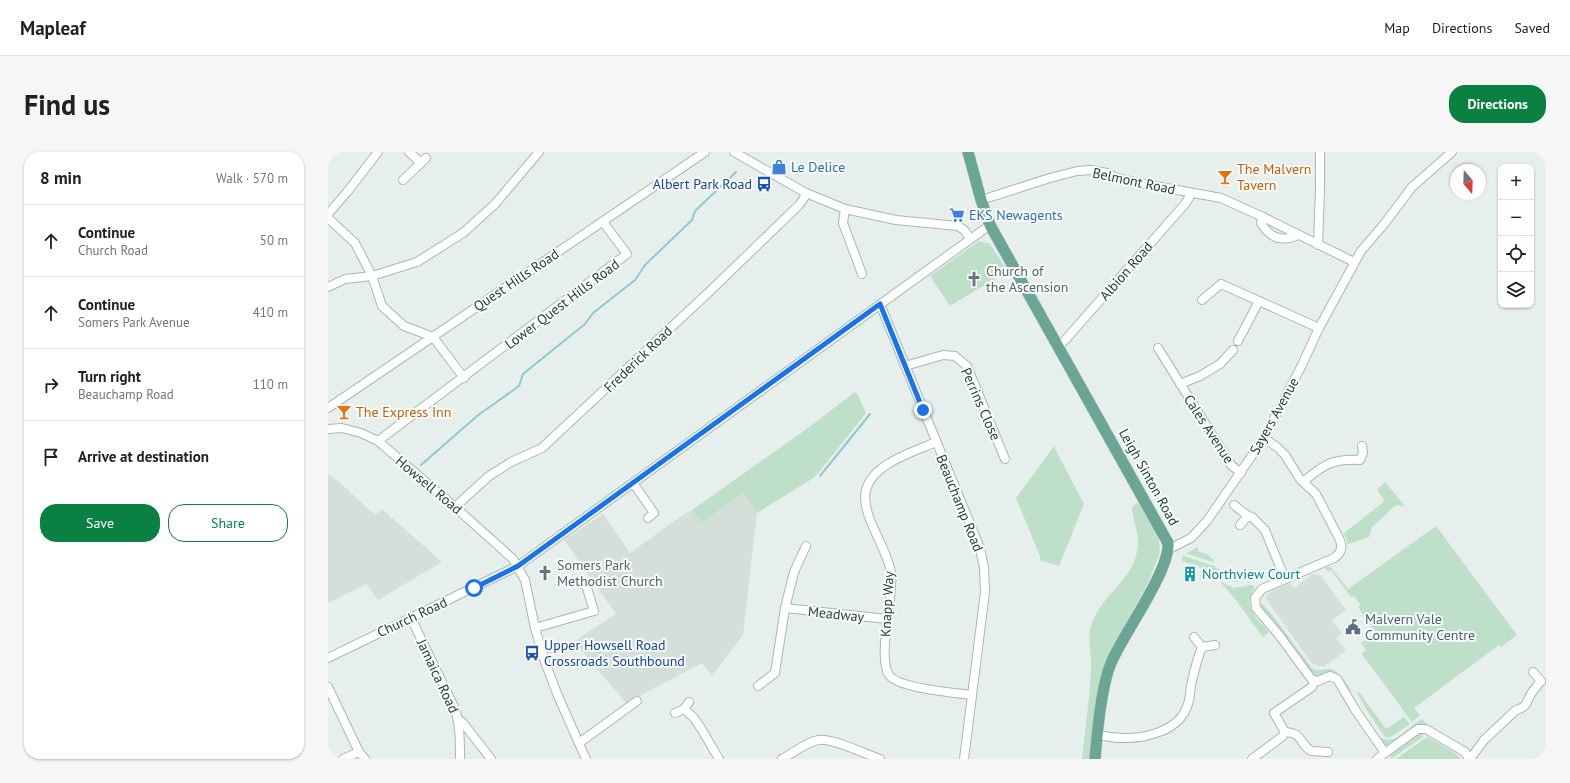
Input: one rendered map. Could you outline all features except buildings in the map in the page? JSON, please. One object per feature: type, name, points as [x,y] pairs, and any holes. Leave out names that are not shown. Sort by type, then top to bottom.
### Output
[{"type":"main road","name":"Leigh Sinton Road","points":[[968,152],[981,200],[990,225],[1058,348],[1166,537],[1169,549],[1154,585],[1116,650],[1110,665],[1102,700],[1095,759]]},
{"type":"street","points":[[328,214],[378,152]]},
{"type":"street","points":[[403,180],[423,160],[410,152]]},
{"type":"street","points":[[328,287],[345,279],[372,276],[417,262],[463,233],[495,204],[539,152]]},
{"type":"street","name":"Quest Hills Road","points":[[330,403],[433,337],[705,152]]},
{"type":"street","points":[[734,152],[806,193],[845,209],[896,220],[958,226],[964,230],[970,238]]},
{"type":"street","points":[[1318,245],[1320,152]]},
{"type":"street","name":"Sayers Avenue","points":[[1169,549],[1191,538],[1200,530],[1264,438],[1301,367],[1319,328],[1361,251],[1385,223],[1412,187],[1452,152]]},
{"type":"street","name":"Belmont Road","points":[[981,200],[1050,178],[1077,171],[1091,170],[1107,173],[1117,178],[1132,182],[1221,198],[1354,262]]},
{"type":"street","name":"Frederick Road","points":[[455,507],[489,476],[512,462],[542,448],[731,270],[799,204],[806,193]]},
{"type":"street","name":"Albion Road","points":[[1058,348],[1185,204],[1192,193]]},
{"type":"street","points":[[845,209],[843,223],[861,260],[862,274]]},
{"type":"street","points":[[1263,217],[1261,223],[1271,235],[1282,240],[1298,235]]},
{"type":"street","points":[[328,218],[355,243],[372,276],[382,306],[404,326],[433,337],[464,378]]},
{"type":"street","name":"Lower Quest Hills Road","points":[[378,441],[464,378],[627,254],[603,222]]},
{"type":"street","name":"Church Road","points":[[328,658],[518,566],[675,451],[990,225]]},
{"type":"street","points":[[1202,300],[1221,284],[1319,328]]},
{"type":"street","points":[[1238,341],[1259,301]]},
{"type":"street","name":"Beauchamp Road","points":[[880,304],[904,366],[980,548],[984,568],[985,592],[964,759]]},
{"type":"street","name":"Cales Avenue","points":[[1158,348],[1230,465],[1241,473]]},
{"type":"street","name":"Cales Avenue","points":[[1180,384],[1200,376],[1220,364],[1233,350]]},
{"type":"street","name":"Perrins Close","points":[[904,366],[943,355],[956,356],[967,366],[1005,459]]},
{"type":"street","name":"Howsell Road","points":[[328,429],[342,428],[361,433],[378,441],[513,559],[526,580],[535,628],[545,662],[558,696],[586,759]]},
{"type":"street","points":[[1264,438],[1285,455],[1303,482],[1316,494],[1342,546],[1340,552],[1334,558],[1270,585],[1259,592],[1255,598],[1256,608],[1279,635],[1309,678],[1315,681]]},
{"type":"street","name":"Knapp Way","points":[[936,442],[883,466],[873,476],[866,490],[866,505],[887,557],[891,574],[885,660],[888,674],[906,685],[972,695]]},
{"type":"street","points":[[1303,482],[1315,472],[1335,460],[1360,460],[1363,453],[1362,446]]},
{"type":"street","points":[[633,483],[654,513],[648,518]]},
{"type":"street","points":[[1234,505],[1248,516],[1252,517],[1266,530],[1285,579]]},
{"type":"street","points":[[1240,525],[1248,516]]},
{"type":"street","points":[[758,686],[775,673],[785,608],[794,572],[806,546]]},
{"type":"street","points":[[535,628],[594,611],[586,585]]},
{"type":"street","name":"Meadway","points":[[785,608],[888,619]]},
{"type":"street","name":"Jamaica Road","points":[[411,618],[455,709],[458,719],[460,759]]},
{"type":"street","points":[[1194,637],[1202,647]]},
{"type":"street","points":[[1202,647],[1215,645]]},
{"type":"street","points":[[1098,735],[1135,738],[1156,733],[1178,722],[1186,710],[1194,671],[1202,647]]},
{"type":"street","points":[[1376,759],[1418,730],[1426,729],[1465,752],[1470,759],[1484,740],[1516,710],[1522,708],[1526,704],[1532,692],[1544,681],[1533,672]]},
{"type":"street","points":[[1285,732],[1274,713],[1312,687],[1315,681],[1330,676],[1337,679],[1356,711],[1385,753]]},
{"type":"street","points":[[328,687],[359,752],[365,759]]},
{"type":"street","points":[[579,743],[637,701]]},
{"type":"street","points":[[675,713],[686,705],[719,759]]},
{"type":"street","points":[[458,719],[464,723],[491,759]]},
{"type":"street","points":[[1285,732],[1298,735],[1311,751],[1328,752]]},
{"type":"street","points":[[1252,759],[1283,736],[1285,732]]},
{"type":"street","points":[[782,759],[818,740],[828,740],[880,759]]},
{"type":"street","points":[[343,759],[359,752]]},
{"type":"shaded area","points":[[328,474],[338,481],[375,515],[382,509],[442,562],[378,600],[366,584],[328,603]]},
{"type":"shaded area","points":[[744,493],[757,513],[743,635],[712,676],[702,663],[626,703],[589,660],[575,641],[616,614],[564,540],[603,514],[630,553],[687,512],[692,510],[701,523]]},
{"type":"shaded area","points":[[1313,574],[1320,575],[1346,610],[1332,620],[1342,633],[1336,638],[1346,651],[1323,667],[1312,664],[1266,599],[1266,596],[1272,591],[1290,583],[1294,588]]},
{"type":"green space","points":[[979,241],[990,244],[1008,271],[950,306],[930,276]]},
{"type":"green space","points":[[855,392],[858,395],[866,413],[815,477],[757,513],[744,493],[701,523],[692,510],[808,428]]},
{"type":"green space","points":[[1055,445],[1055,449],[1084,504],[1059,566],[1040,560],[1040,556],[1016,498]]},
{"type":"green space","points":[[1385,482],[1405,506],[1396,505],[1372,527],[1369,537],[1348,544],[1344,533],[1385,501],[1377,490]]},
{"type":"green space","points":[[1139,503],[1157,534],[1160,546],[1159,555],[1148,583],[1106,660],[1089,759],[1082,759],[1089,702],[1091,663],[1089,636],[1091,626],[1095,615],[1101,606],[1129,572],[1134,563],[1138,539],[1132,507]]},
{"type":"green space","points":[[1436,526],[1517,635],[1501,647],[1499,645],[1414,708],[1420,715],[1412,722],[1361,653],[1366,650],[1361,643],[1376,633],[1358,607],[1361,605],[1354,596],[1351,597],[1331,570],[1328,572],[1325,568],[1330,566],[1348,589]]},
{"type":"green space","points":[[1197,547],[1199,552],[1207,554],[1214,560],[1213,562],[1187,554]]},
{"type":"green space","points":[[1184,556],[1214,566],[1231,578],[1240,581],[1234,582],[1218,571],[1210,575],[1197,565],[1182,561],[1182,557]]},
{"type":"green space","points":[[1222,582],[1233,588],[1252,585],[1255,588],[1251,595],[1250,607],[1252,612],[1269,632],[1263,637],[1238,602],[1221,583]]},
{"type":"green space","points":[[1259,604],[1263,604],[1274,617],[1312,668],[1317,670],[1333,670],[1342,677],[1351,690],[1347,690],[1339,677],[1333,673],[1330,672],[1313,676]]},
{"type":"green space","points":[[1359,692],[1386,729],[1404,717],[1410,724],[1389,738],[1385,737],[1357,693]]},
{"type":"green space","points":[[1422,719],[1431,728],[1390,745],[1385,746],[1380,740],[1382,738],[1387,740],[1398,737]]},
{"type":"green space","points":[[1423,733],[1423,737],[1391,759],[1390,755],[1417,735]]},
{"type":"green space","points":[[1428,737],[1455,753],[1461,759],[1396,759]]},
{"type":"waterway","points":[[421,465],[477,416],[519,386],[523,374],[585,324],[593,313],[635,280],[645,265],[692,220],[695,211],[736,172]]},
{"type":"waterway","points":[[820,476],[870,414]]},
{"type":"place","name":"Le Delice","points":[[779,167]]},
{"type":"place","name":"The Malvern Tavern","points":[[1225,177]]},
{"type":"place","name":"Albert Park Road","points":[[764,184]]},
{"type":"place","name":"EKS Newagents","points":[[957,215]]},
{"type":"place","name":"Church of the Ascension","points":[[974,279]]},
{"type":"place","name":"The Express Inn","points":[[344,412]]},
{"type":"place","name":"Somers Park Methodist Church","points":[[545,573]]},
{"type":"place","name":"Northview Court","points":[[1190,574]]},
{"type":"place","name":"Malvern Vale Community Centre","points":[[1353,627]]},
{"type":"place","name":"Upper Howsell Road Crossroads Southbound","points":[[532,653]]},
{"type":"route","points":[[474,588],[518,566],[880,304],[923,410]]}]
